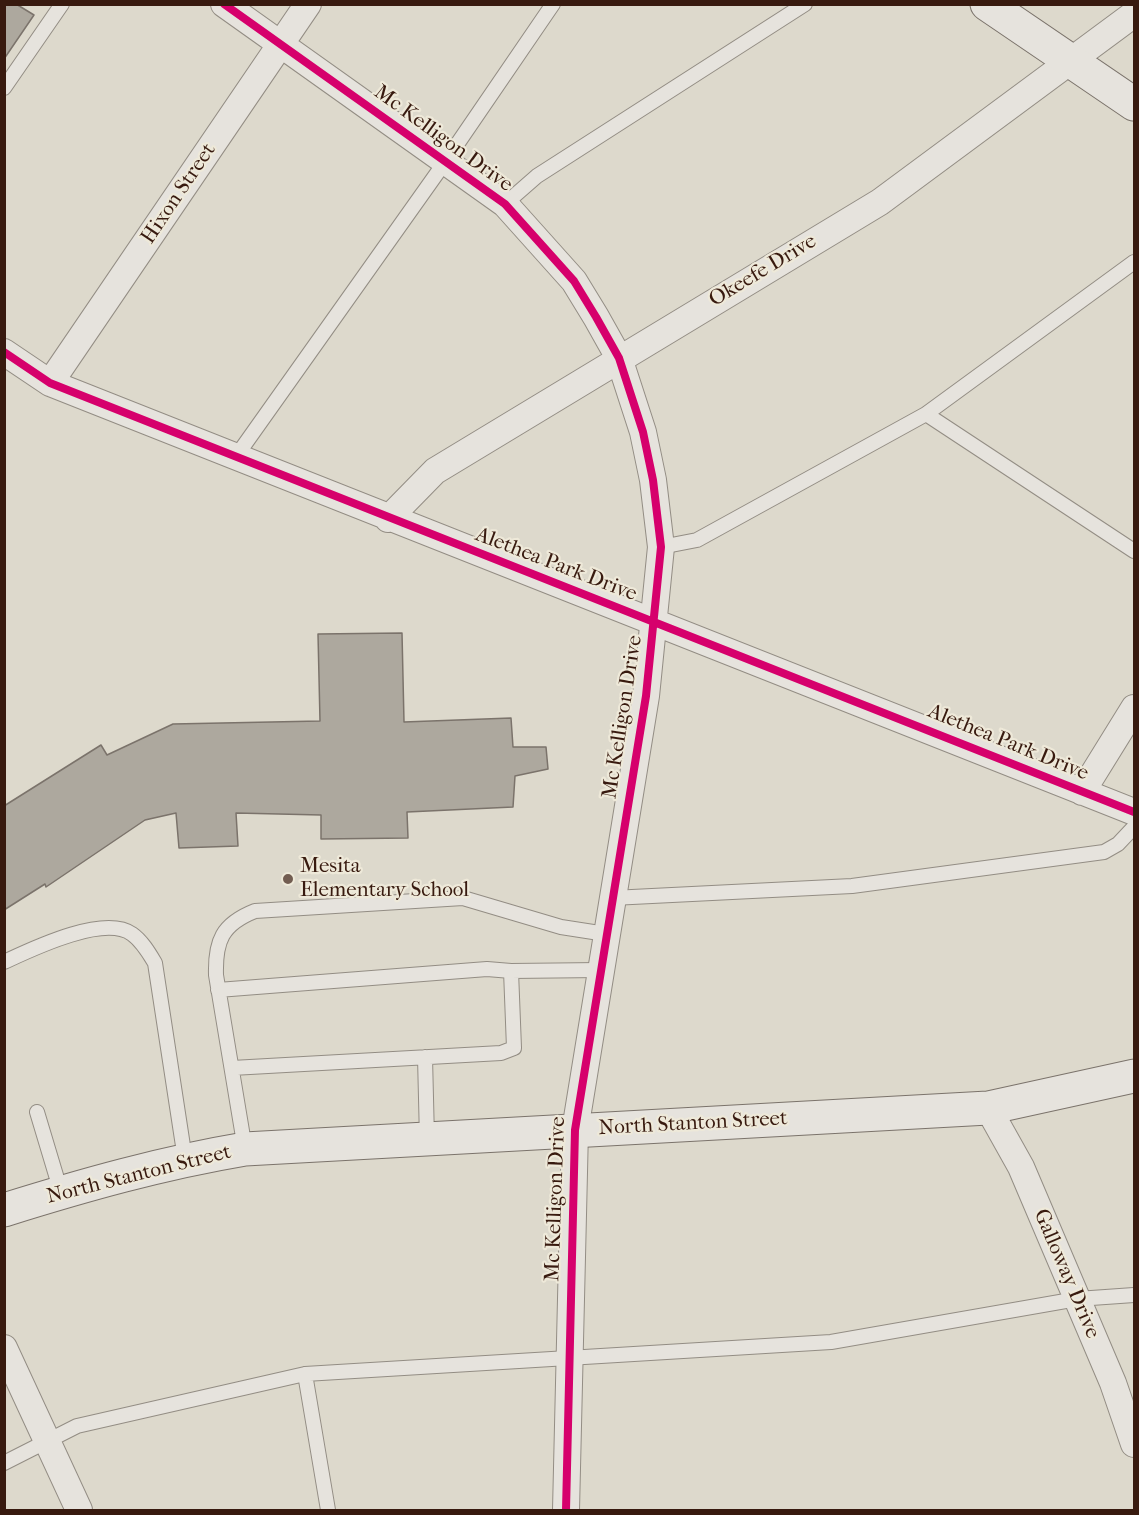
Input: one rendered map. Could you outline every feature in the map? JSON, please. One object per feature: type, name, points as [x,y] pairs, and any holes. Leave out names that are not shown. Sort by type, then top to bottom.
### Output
[{"type":"street","name":"Mc Kelligon Drive","points":[[224,4],[505,204],[574,282],[618,358],[643,432],[653,480],[661,547],[655,622],[575,1130],[566,1510]]},
{"type":"street","name":"Hixon Street","points":[[50,383],[308,4]]},
{"type":"street","points":[[987,4],[1134,104]]},
{"type":"street","name":"Okeefe Drive","points":[[388,519],[435,471],[618,358],[880,202],[1134,14]]},
{"type":"street","name":"Alethea Park Drive","points":[[4,352],[50,383],[388,519],[1134,812]]},
{"type":"street","points":[[1082,792],[1134,708]]},
{"type":"street","name":"North Stanton Street","points":[[4,1210],[61,1192],[185,1159],[245,1149],[988,1108],[1134,1076]]},
{"type":"street","name":"Galloway Drive","points":[[988,1108],[1021,1167],[1113,1383],[1134,1444]]},
{"type":"street","points":[[4,1348],[79,1510]]},
{"type":"lane","points":[[4,88],[62,4]]},
{"type":"lane","points":[[235,458],[445,162],[553,4]]},
{"type":"lane","points":[[505,204],[537,176],[805,4]]},
{"type":"lane","points":[[661,547],[697,540],[926,414],[1134,262]]},
{"type":"lane","points":[[926,414],[1134,551]]},
{"type":"lane","points":[[612,898],[852,886],[1104,852],[1118,844],[1134,827]]},
{"type":"lane","points":[[245,1149],[218,990],[216,950],[223,933],[238,918],[255,911],[463,898],[561,927],[606,934]]},
{"type":"lane","points":[[4,962],[87,930],[112,926],[131,933],[146,949],[155,963],[185,1159]]},
{"type":"lane","points":[[218,990],[487,969],[600,970]]},
{"type":"lane","points":[[232,1068],[501,1053],[514,1048],[511,971]]},
{"type":"lane","points":[[425,1057],[427,1140]]},
{"type":"lane","points":[[37,1112],[61,1192]]},
{"type":"lane","points":[[4,1462],[77,1426],[305,1374],[831,1342],[1077,1299],[1134,1295]]},
{"type":"lane","points":[[305,1374],[328,1510]]},
{"type":"building","points":[[4,4],[16,4],[34,15],[4,59]]},
{"type":"building","points":[[402,633],[404,722],[511,718],[513,747],[546,747],[548,769],[515,776],[513,807],[407,812],[408,838],[321,839],[321,815],[236,813],[238,846],[179,848],[176,813],[145,820],[46,887],[45,884],[4,910],[4,806],[101,745],[107,755],[173,724],[320,721],[318,634]]},
{"type":"cycle path","points":[[224,4],[505,204],[574,281],[596,317],[619,358],[643,432],[653,480],[661,547],[646,696],[575,1130],[566,1510]]},
{"type":"cycle path","points":[[4,352],[50,383],[1134,812]]},
{"type":"place","name":"Mesita Elementary School","points":[[288,879]]}]
